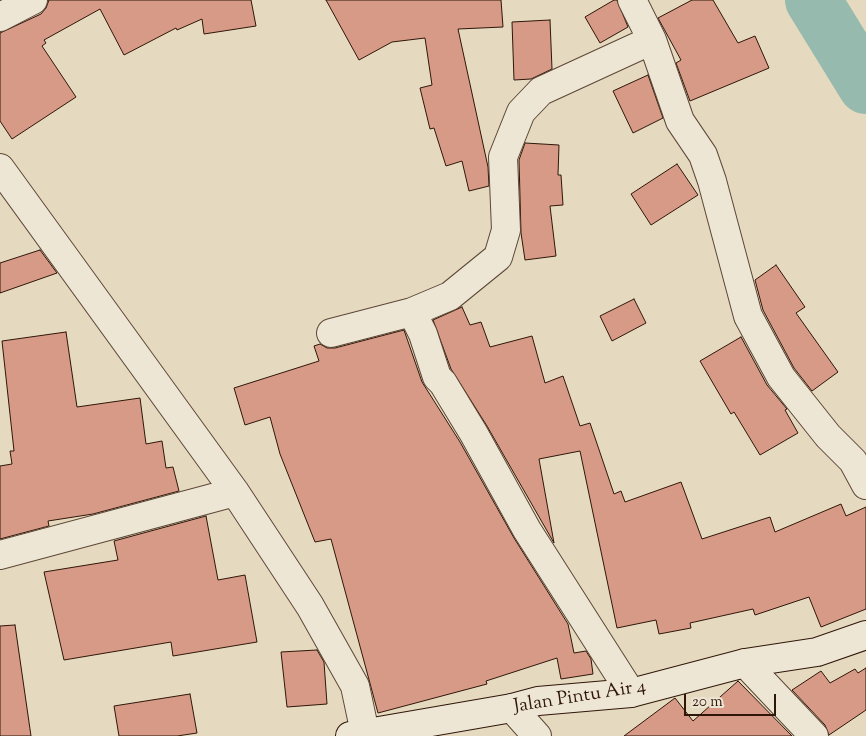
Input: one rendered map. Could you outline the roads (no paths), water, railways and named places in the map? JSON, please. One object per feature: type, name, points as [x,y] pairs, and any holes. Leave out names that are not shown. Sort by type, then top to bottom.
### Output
[{"type":"street","points":[[0,17],[33,0]]},
{"type":"street","points":[[632,0],[652,40],[680,121],[703,155],[712,181],[748,316],[781,377],[828,436],[854,461],[866,485]]},
{"type":"street","points":[[331,333],[412,312],[450,296],[498,257],[506,230],[503,157],[521,112],[541,91],[652,40]]},
{"type":"street","points":[[0,168],[235,492],[310,606],[355,686],[357,735]]},
{"type":"street","points":[[412,312],[423,334],[438,377],[474,434],[527,530],[631,693]]},
{"type":"street","points":[[0,555],[235,492]]},
{"type":"street","name":"Jalan Pintu Air 4","points":[[357,735],[512,708],[538,701],[631,693],[745,663],[817,652],[866,635]]},
{"type":"street","points":[[745,663],[814,736]]},
{"type":"street","points":[[512,708],[537,736]]},
{"type":"waterway","points":[[813,0],[866,86]]}]
